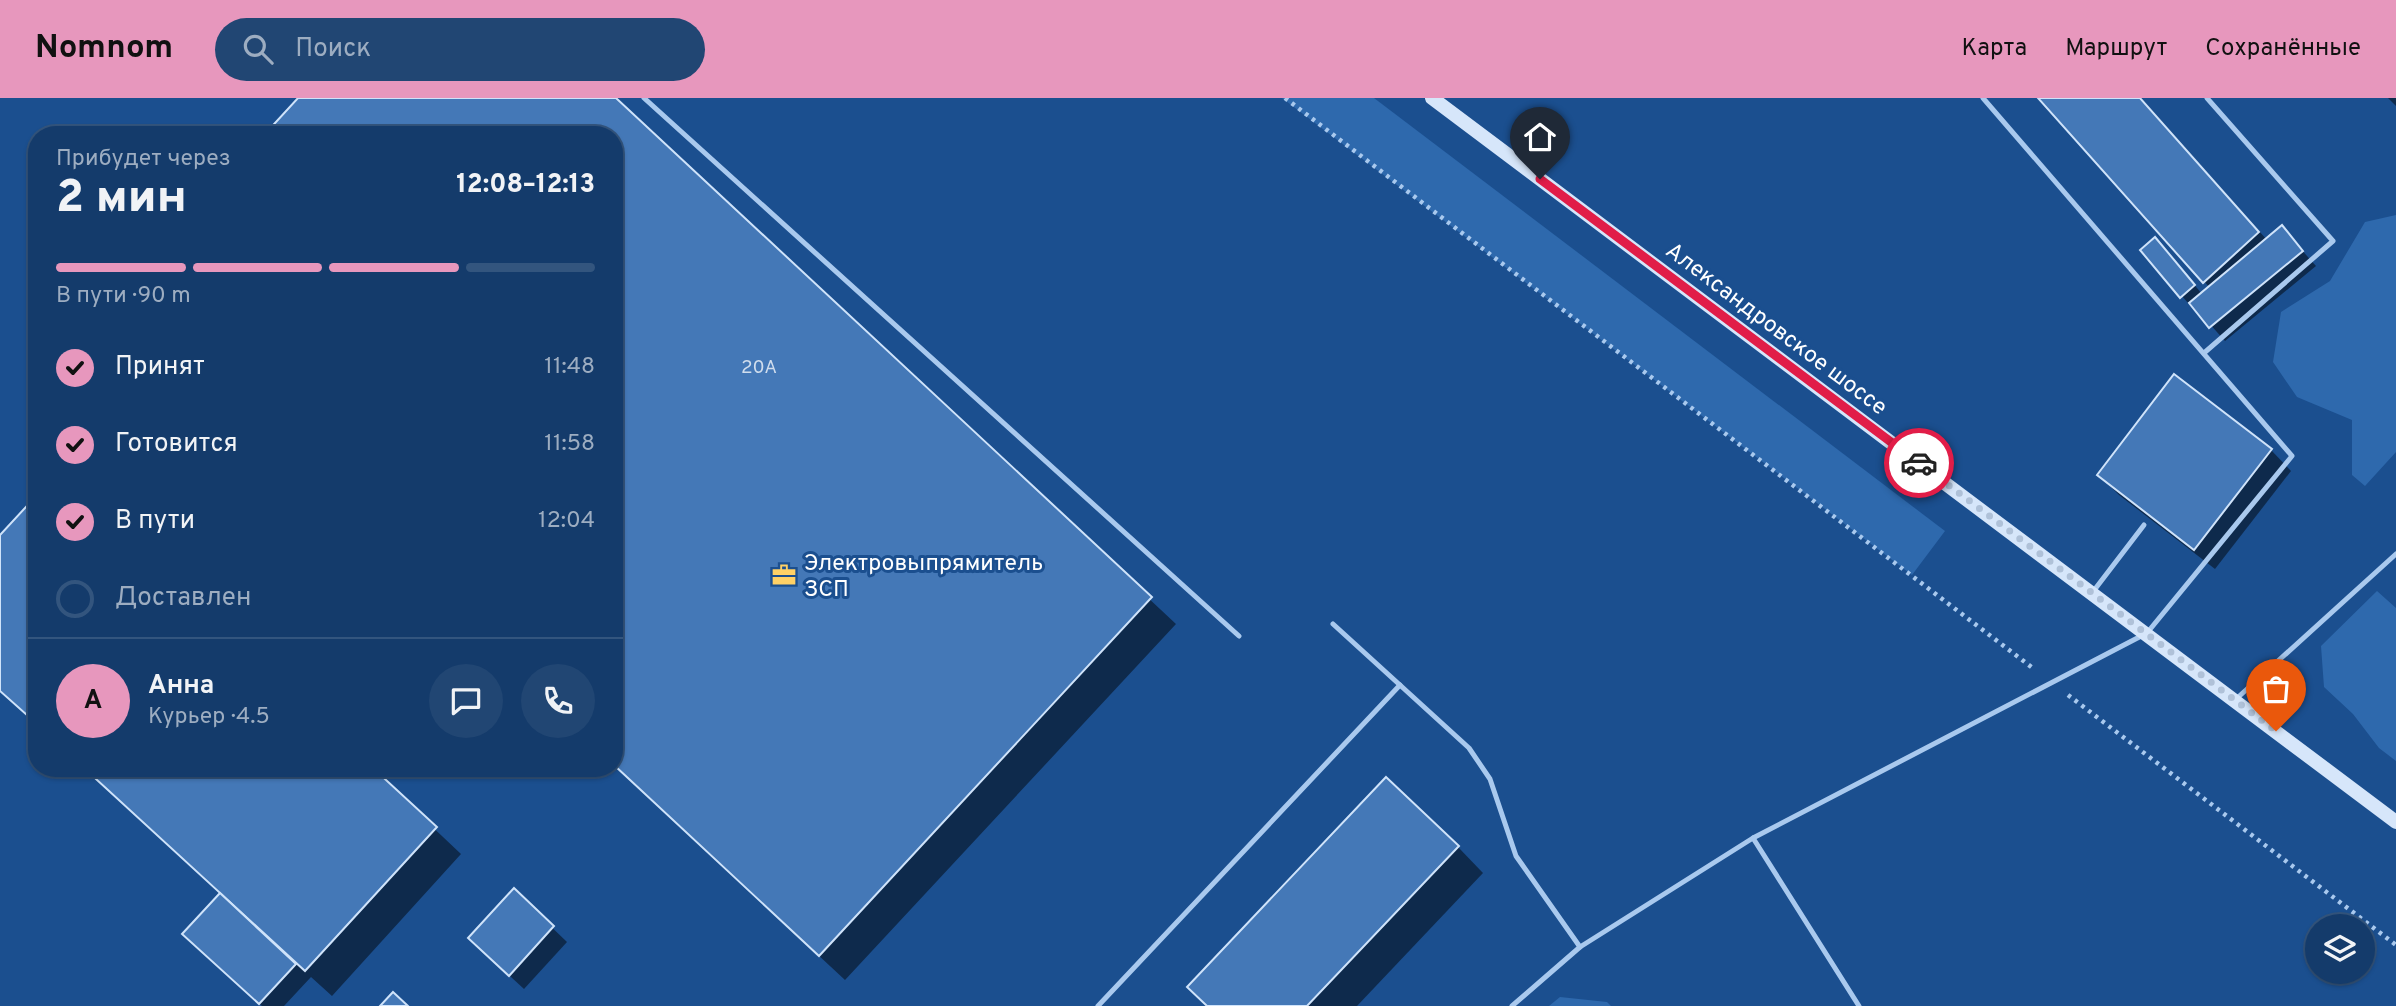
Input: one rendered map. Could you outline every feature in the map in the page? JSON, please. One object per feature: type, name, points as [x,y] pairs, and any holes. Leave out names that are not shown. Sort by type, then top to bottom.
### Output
[{"type":"main road","name":"Александровское шоссе","points":[[1432,98],[2396,822]]},
{"type":"lane","points":[[644,98],[1239,636]]},
{"type":"lane","points":[[1512,1006],[1580,947],[1753,838],[2147,633],[2292,456],[1983,98]]},
{"type":"lane","points":[[2204,354],[2333,241],[2207,98]]},
{"type":"lane","points":[[2092,593],[2144,525]]},
{"type":"lane","points":[[2235,700],[2396,554]]},
{"type":"lane","points":[[1333,624],[1469,748],[1490,779],[1516,856],[1580,947]]},
{"type":"lane","points":[[1098,1006],[1400,685]]},
{"type":"lane","points":[[1753,838],[1859,1006]]},
{"type":"path","points":[[1285,98],[2396,945]]},
{"type":"shaded area","points":[[1282,98],[1374,98],[1945,531],[1912,575]]},
{"type":"shaded area","points":[[2396,215],[2396,452],[2365,486],[2352,475],[2352,420],[2297,397],[2273,362],[2281,312],[2330,281],[2365,222]]},
{"type":"shaded area","points":[[2377,591],[2396,608],[2396,761],[2379,748],[2353,714],[2324,687],[2321,646]]},
{"type":"shaded area","points":[[1560,997],[1607,1002],[1611,1006],[1549,1006]]},
{"type":"building","points":[[298,98],[616,98],[1152,597],[819,956],[623,773],[623,126],[272,126]]},
{"type":"building","points":[[2038,98],[2140,98],[2259,232],[2203,283]]},
{"type":"building","points":[[2282,225],[2303,251],[2209,328],[2189,303]]},
{"type":"building","points":[[2155,237],[2195,285],[2180,298],[2140,250]]},
{"type":"building","points":[[2174,374],[2272,449],[2194,550],[2097,475]]},
{"type":"building","points":[[28,505],[28,716],[0,691],[0,535]]},
{"type":"building","points":[[94,777],[383,777],[437,827],[305,971]]},
{"type":"building","points":[[1386,777],[1459,846],[1307,1006],[1207,1006],[1187,987]]},
{"type":"building","points":[[514,888],[554,926],[509,976],[468,938]]},
{"type":"building","points":[[220,893],[296,964],[259,1004],[182,934]]},
{"type":"building","points":[[393,992],[408,1006],[380,1006]]},
{"type":"way so far","points":[[1919,463],[2276,731]]},
{"type":"place","name":"Электровыпрямитель ЗСП","points":[[784,575]]},
{"type":"route","points":[[1540,179],[1919,463]]}]
